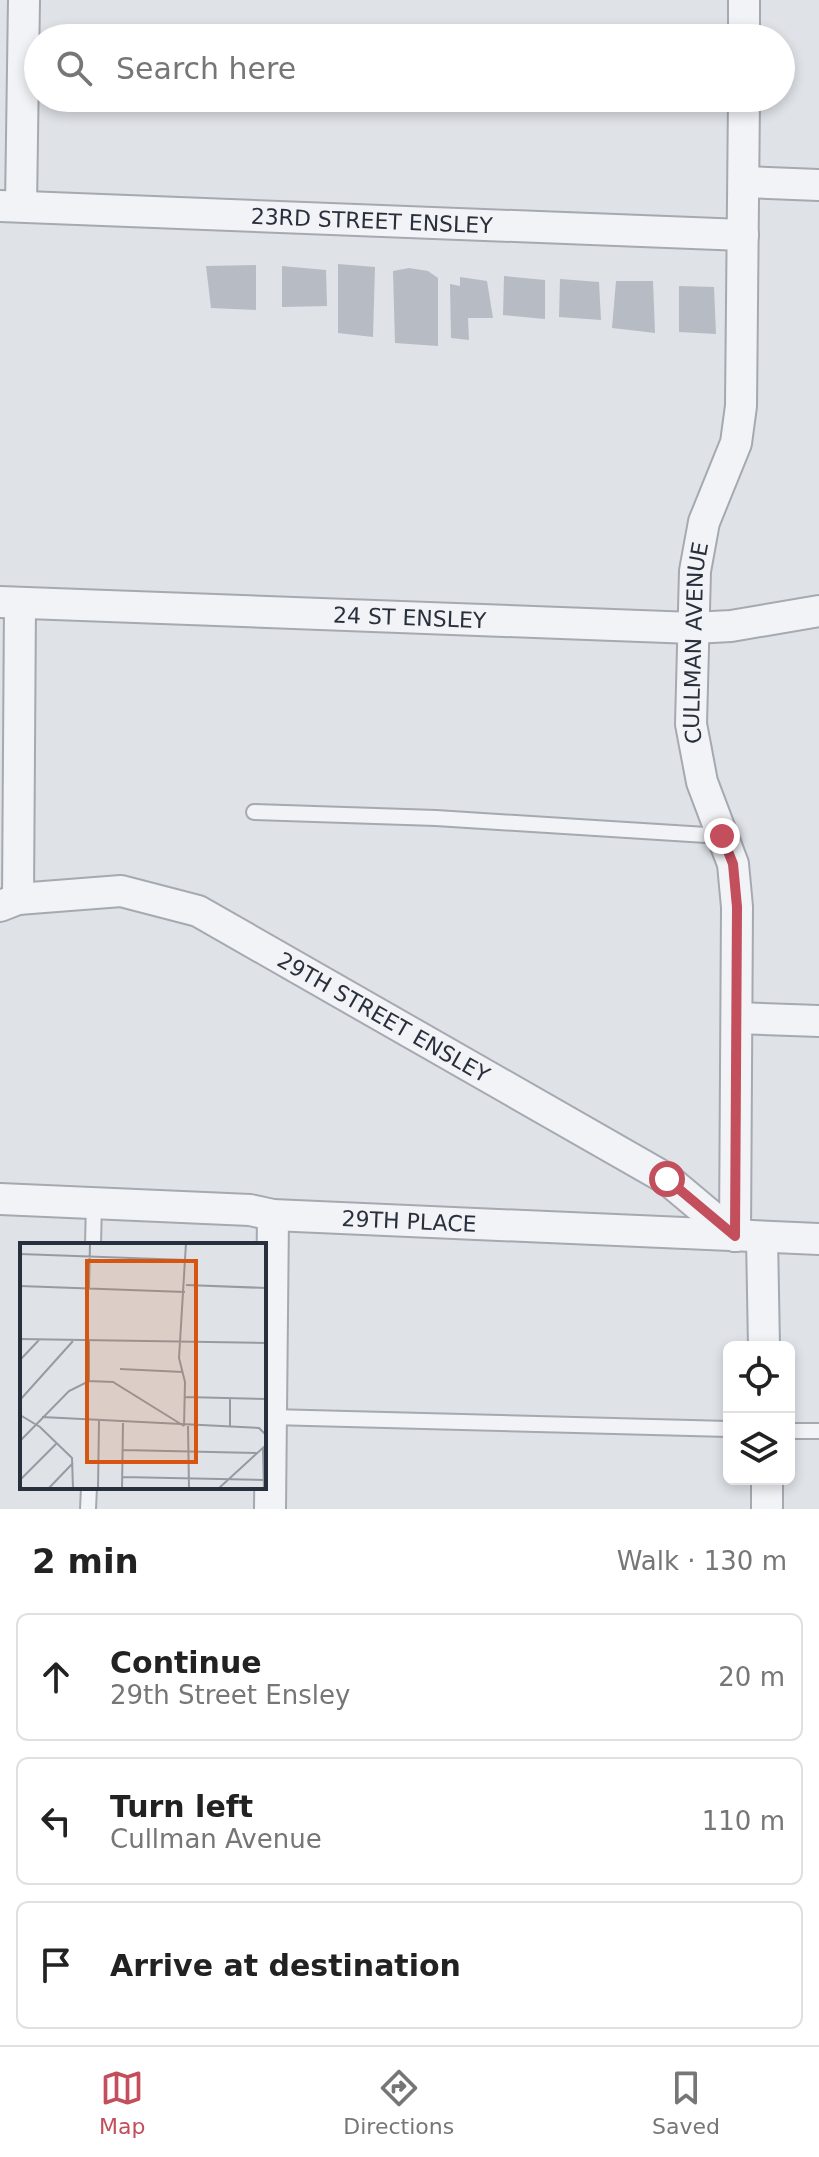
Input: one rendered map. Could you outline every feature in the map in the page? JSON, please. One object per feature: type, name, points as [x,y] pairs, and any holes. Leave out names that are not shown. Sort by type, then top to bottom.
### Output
[{"type":"street","points":[[11,206],[24,0]]},
{"type":"street","points":[[744,0],[744,24]]},
{"type":"street","name":"CULLMAN AVENUE","points":[[744,112],[741,406],[736,443],[704,522],[695,571],[691,724],[702,782],[733,864],[749,1237],[763,1341]]},
{"type":"street","points":[[744,182],[819,185]]},
{"type":"street","name":"23RD STREET ENSLEY","points":[[11,206],[743,235]]},
{"type":"street","points":[[9,902],[10,603]]},
{"type":"street","name":"24 ST ENSLEY","points":[[10,603],[693,628],[731,626],[819,611]]},
{"type":"street","name":"29TH STREET ENSLEY","points":[[9,902],[121,891],[198,911],[667,1179],[749,1237]]},
{"type":"street","points":[[738,1018],[819,1021]]},
{"type":"street","name":"29TH PLACE","points":[[0,1199],[250,1210],[273,1215],[819,1239]]},
{"type":"street","points":[[270,1509],[273,1215]]},
{"type":"street","points":[[767,1485],[767,1509]]},
{"type":"lane","points":[[254,812],[436,818],[722,836]]},
{"type":"lane","points":[[93,1243],[94,1202]]},
{"type":"lane","points":[[271,1417],[723,1429]]},
{"type":"lane","points":[[795,1431],[819,1431]]},
{"type":"lane","points":[[88,1509],[89,1489]]},
{"type":"building","points":[[338,264],[375,267],[373,337],[338,333]]},
{"type":"building","points":[[256,265],[256,310],[211,308],[206,266]]},
{"type":"building","points":[[282,266],[326,270],[327,306],[282,307]]},
{"type":"building","points":[[409,268],[428,271],[438,278],[438,346],[395,343],[393,271]]},
{"type":"building","points":[[504,276],[545,280],[545,319],[503,315]]},
{"type":"building","points":[[460,277],[487,281],[493,318],[468,318],[469,340],[451,338],[450,284],[460,286]]},
{"type":"building","points":[[560,279],[599,282],[601,320],[559,317]]},
{"type":"building","points":[[616,281],[653,281],[655,333],[612,328]]},
{"type":"building","points":[[679,286],[714,287],[716,334],[679,332]]},
{"type":"route","points":[[667,1179],[735,1236],[737,907],[733,864],[722,836]]}]
